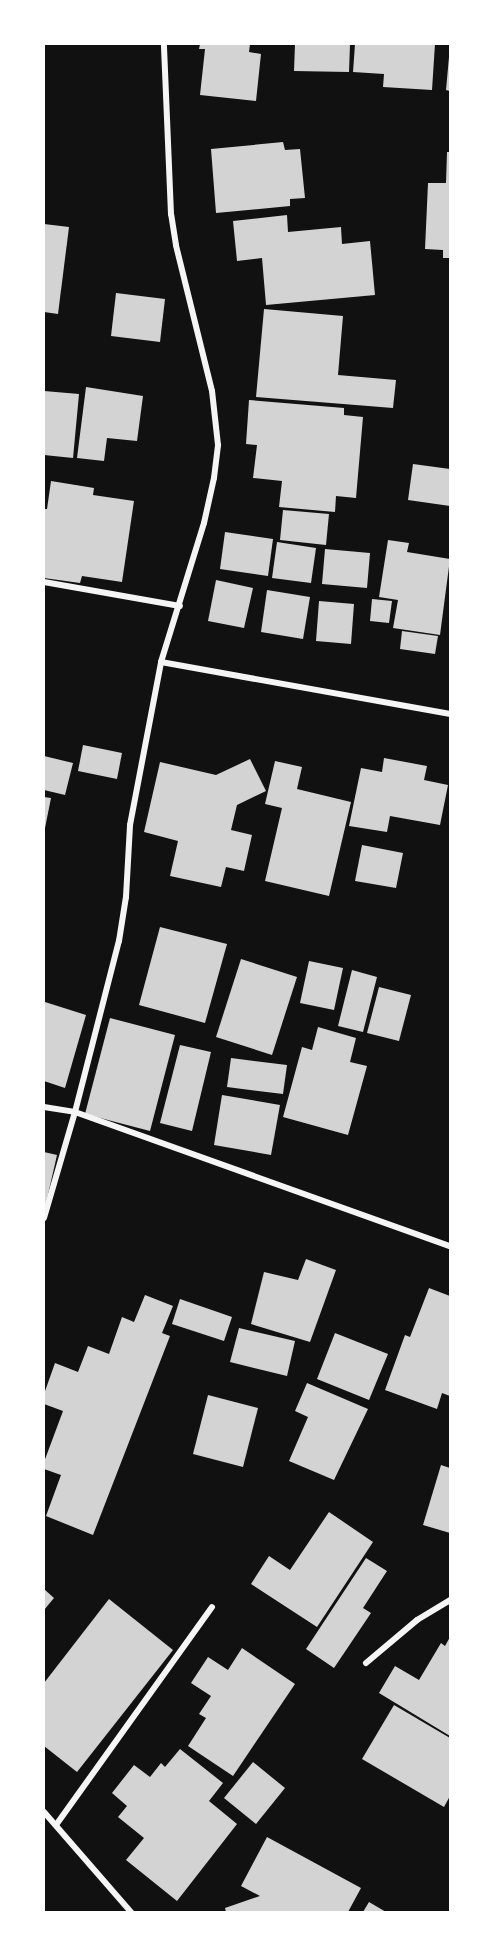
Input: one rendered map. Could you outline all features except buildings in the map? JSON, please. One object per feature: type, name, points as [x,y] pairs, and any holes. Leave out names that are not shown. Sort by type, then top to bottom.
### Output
[{"type":"street","points":[[44,1218],[75,1112],[119,941],[126,897],[130,825],[161,662],[204,523],[214,478],[218,445],[212,391],[171,214],[164,44]]},
{"type":"street","points":[[44,582],[180,606]]},
{"type":"street","points":[[161,662],[450,714]]},
{"type":"street","points":[[44,1107],[75,1112],[450,1246]]},
{"type":"street","points":[[366,1663],[417,1620],[450,1600]]},
{"type":"street","points":[[56,1825],[212,1607]]},
{"type":"street","points":[[44,1812],[130,1912]]}]
